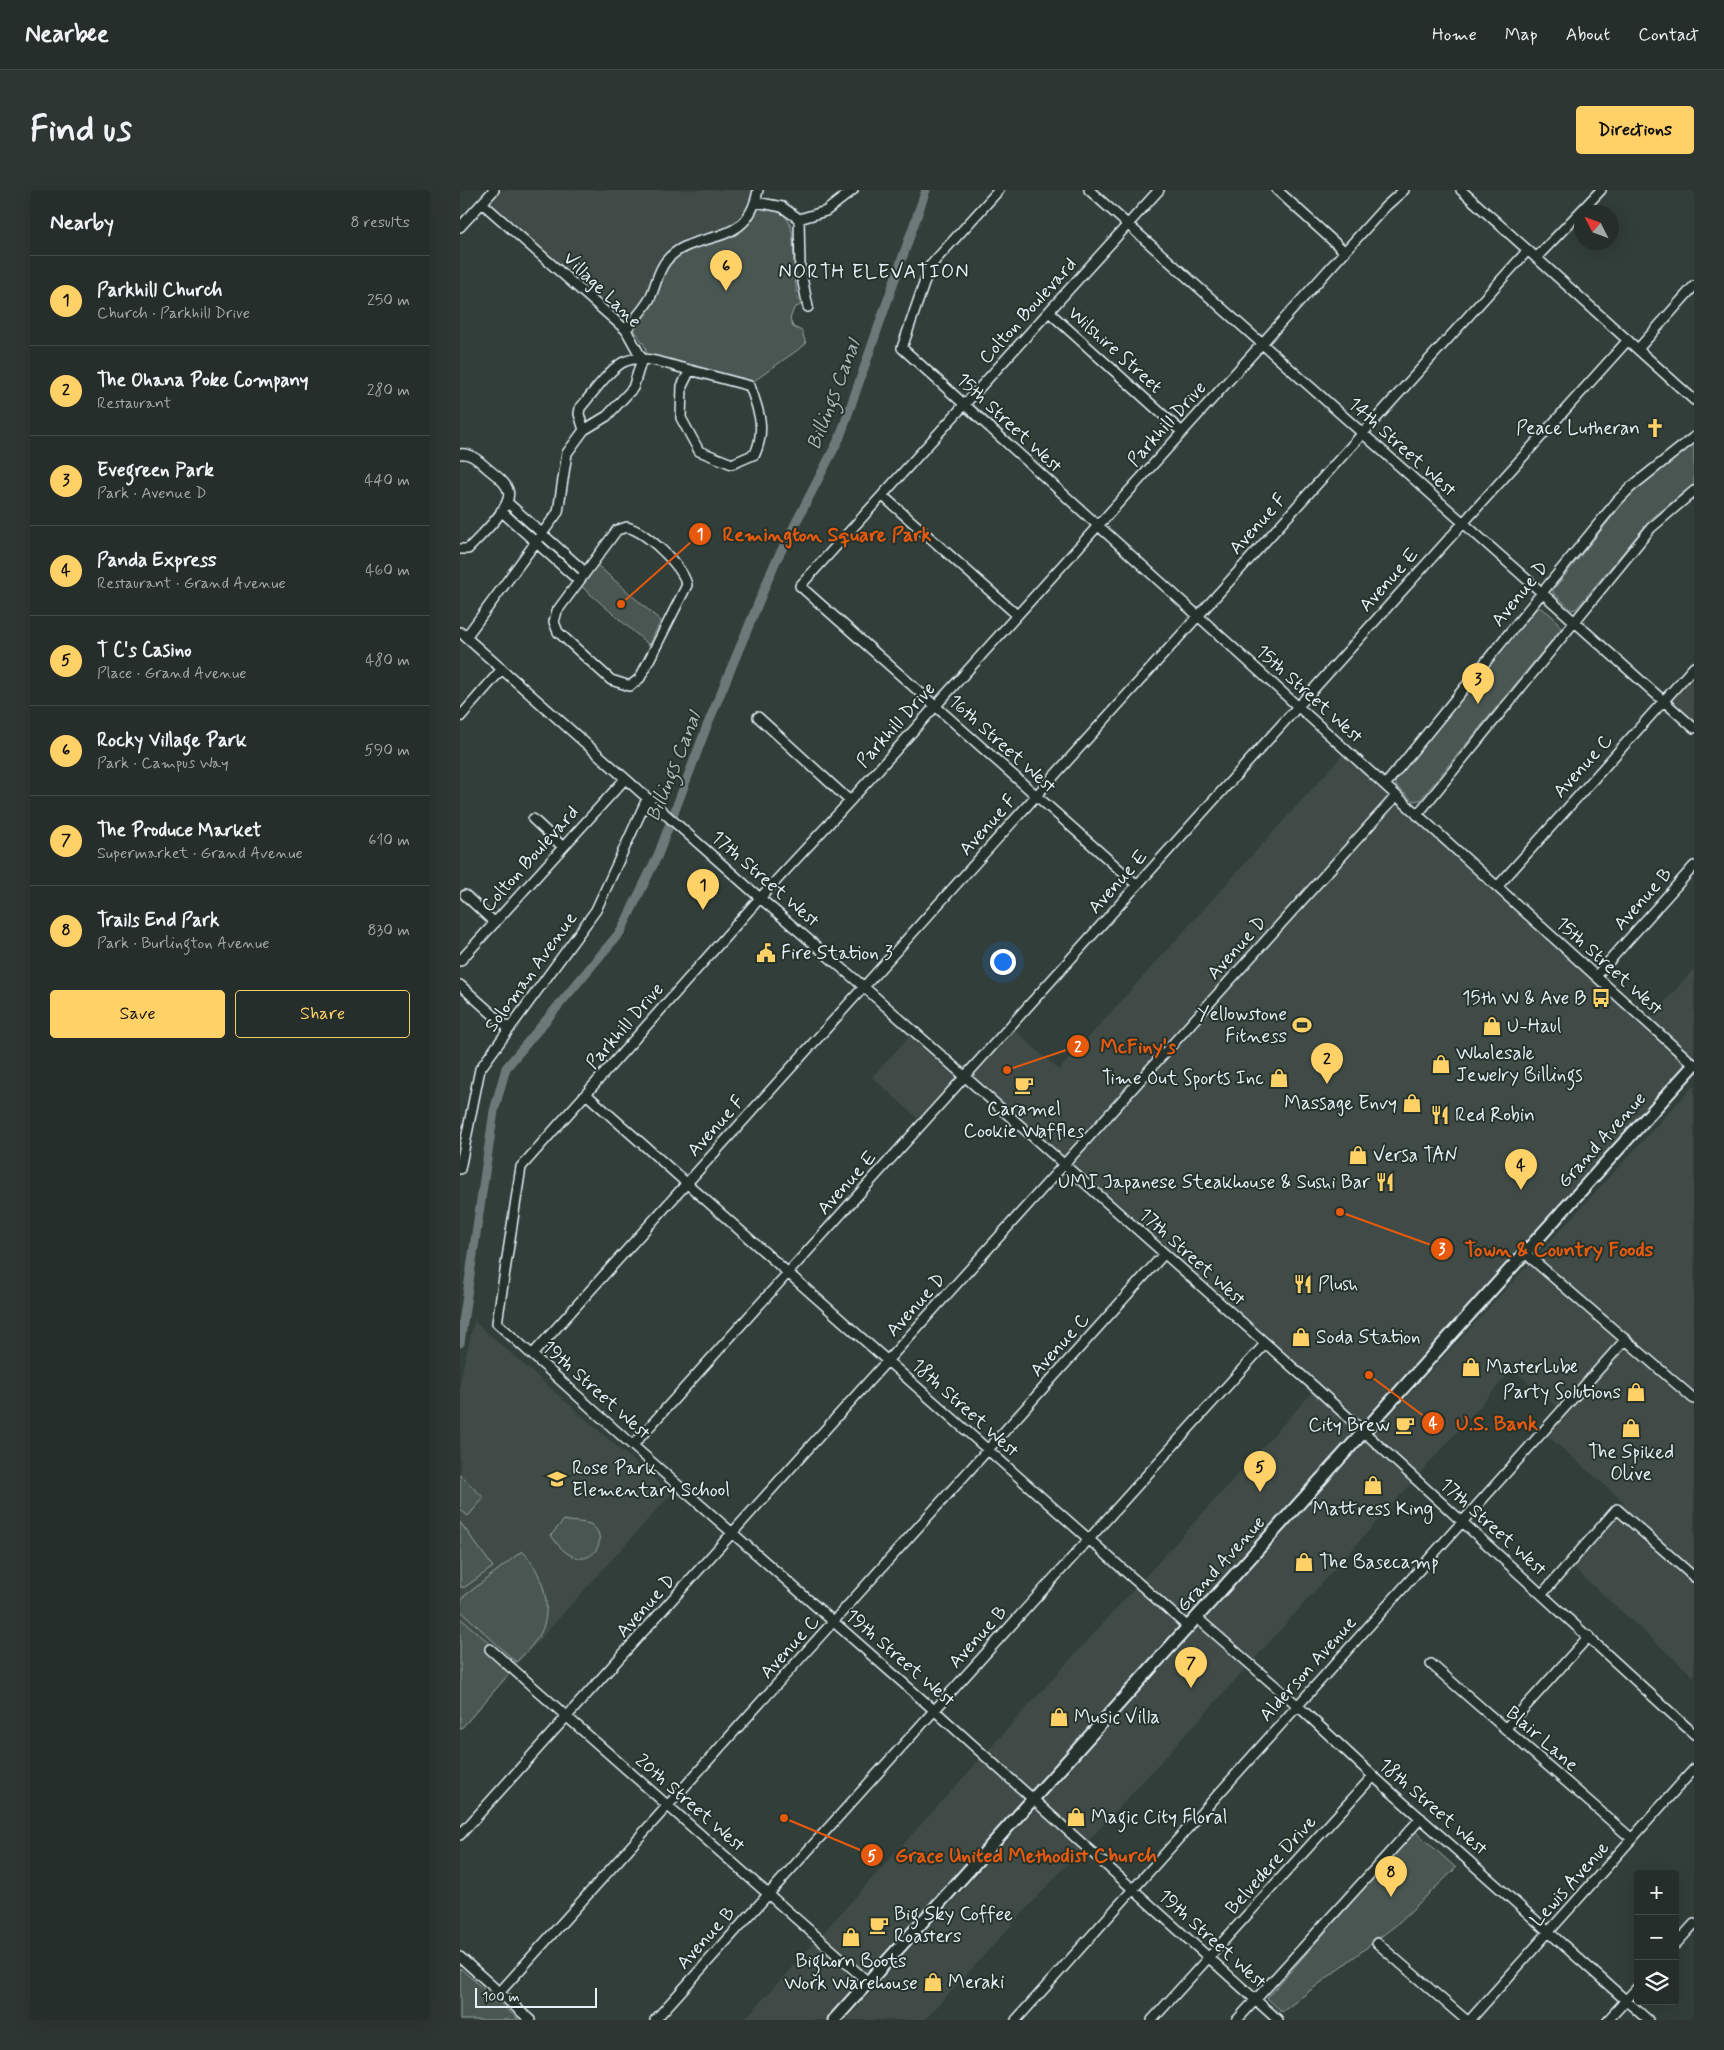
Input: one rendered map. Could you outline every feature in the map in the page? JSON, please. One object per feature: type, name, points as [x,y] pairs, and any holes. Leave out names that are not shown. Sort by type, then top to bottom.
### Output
[{"type":"main road","name":"Grand Avenue","points":[[834,2020],[1694,1065]]},
{"type":"street","points":[[460,227],[494,190]]},
{"type":"street","points":[[626,330],[649,300],[665,261],[679,250],[718,237],[735,229],[748,216],[756,202],[758,190]]},
{"type":"street","points":[[799,219],[826,211],[853,190]]},
{"type":"street","name":"15th Street West","points":[[998,190],[930,266],[902,348],[966,404],[1096,526],[1297,705],[1694,1065]]},
{"type":"street","name":"14th Street West","points":[[1089,190],[1694,728]]},
{"type":"street","name":"Colton Boulevard","points":[[800,586],[1159,190]]},
{"type":"street","points":[[1277,190],[1344,251]]},
{"type":"street","name":"Parkhill Drive","points":[[497,1322],[521,1167],[760,898],[850,801],[1344,251],[1385,207],[1404,190]]},
{"type":"street","points":[[1461,190],[1694,400]]},
{"type":"street","points":[[1536,258],[1601,190]]},
{"type":"street","points":[[756,202],[782,207],[799,219]]},
{"type":"street","name":"Village Lane","points":[[482,203],[626,330],[642,359]]},
{"type":"street","points":[[799,219],[800,268],[808,307]]},
{"type":"street","name":"Avenue F","points":[[532,1355],[1196,616],[1528,250]]},
{"type":"street","points":[[1638,349],[1694,286]]},
{"type":"street","name":"Wilshire Street","points":[[1049,312],[1182,432]]},
{"type":"street","name":"Avenue E","points":[[633,1445],[1297,705],[1628,340]]},
{"type":"street","points":[[463,634],[537,543],[558,512],[567,453],[584,430],[607,416],[633,388],[642,359]]},
{"type":"street","points":[[584,430],[578,414],[580,408],[613,370],[625,361],[642,359],[690,370],[750,386],[759,409],[762,439],[755,454],[732,464],[699,451],[680,418],[682,386],[690,370]]},
{"type":"street","name":"Avenue D","points":[[1385,785],[1631,487],[1694,436]]},
{"type":"street","points":[[460,454],[476,458],[509,491],[508,503],[502,511],[468,548],[460,549]]},
{"type":"street","points":[[1417,815],[1651,528],[1694,491]]},
{"type":"street","points":[[883,496],[1017,615]]},
{"type":"street","points":[[508,503],[585,572]]},
{"type":"street","points":[[502,511],[579,581]]},
{"type":"street","points":[[627,527],[638,530],[681,570],[685,577],[687,585],[654,653],[640,678],[630,686],[611,680],[558,632],[554,622],[557,612],[585,572],[617,530],[627,527]]},
{"type":"street","name":"16th Street West","points":[[800,586],[1137,885]]},
{"type":"street","name":"17th Street West","points":[[463,634],[1265,1344],[1462,1523],[1543,1593],[1694,1734]]},
{"type":"street","name":"Avenue C","points":[[1496,886],[1694,666]]},
{"type":"street","points":[[460,717],[502,669]]},
{"type":"street","points":[[758,717],[850,801]]},
{"type":"street","name":"Colton Boulevard","points":[[460,961],[625,779]]},
{"type":"street","name":"Avenue D","points":[[460,1835],[1396,796]]},
{"type":"street","name":"Soloman Avenue","points":[[460,1169],[463,1138],[480,1069],[596,910],[648,799]]},
{"type":"street","points":[[533,819],[563,847]]},
{"type":"street","name":"Avenue B","points":[[1596,976],[1694,866]]},
{"type":"street","points":[[466,895],[495,923]]},
{"type":"street","points":[[460,985],[509,1030]]},
{"type":"street","name":"18th Street West","points":[[586,1094],[1188,1627]]},
{"type":"street","points":[[1524,1252],[1694,1399]]},
{"type":"street","name":"Avenue C","points":[[499,1993],[835,1622],[1164,1254]]},
{"type":"street","name":"19th Street West","points":[[497,1322],[633,1445],[934,1710],[1278,2020]]},
{"type":"street","name":"Alderson Avenue","points":[[1016,2020],[1626,1339]]},
{"type":"street","name":"Avenue B","points":[[655,2020],[1265,1344]]},
{"type":"street","points":[[1543,1593],[1618,1509],[1694,1577]]},
{"type":"street","name":"18th Street West","points":[[1196,1617],[1297,1705],[1373,1776],[1550,1930],[1648,2020]]},
{"type":"street","points":[[1506,1728],[1589,1636]]},
{"type":"street","name":"20th Street West","points":[[490,1649],[868,1982]]},
{"type":"street","name":"Blair Lane","points":[[1431,1664],[1632,1839]]},
{"type":"street","name":"Lewis Avenue","points":[[1470,2020],[1694,1769]]},
{"type":"street","name":"Belvedere Drive","points":[[1152,2020],[1373,1776]]},
{"type":"street","points":[[1237,2020],[1421,1818]]},
{"type":"street","points":[[1679,1941],[1694,1924]]},
{"type":"street","points":[[1377,1943],[1466,2020]]},
{"type":"street","points":[[460,1957],[530,2020]]},
{"type":"street","points":[[1608,2020],[1634,1991]]},
{"type":"shaded area","points":[[494,190],[758,190],[756,202],[735,229],[687,246],[626,330],[482,203]]},
{"type":"shaded area","points":[[760,208],[781,213],[790,224],[797,296],[801,305],[794,308],[790,319],[793,327],[802,331],[806,344],[754,381],[647,355],[645,346],[633,328],[666,267],[685,251],[724,240],[738,231]]},
{"type":"shaded area","points":[[1694,442],[1694,484],[1651,519],[1576,609],[1572,610],[1553,593],[1553,590],[1628,497]]},
{"type":"shaded area","points":[[596,564],[661,621],[649,645],[581,586]]},
{"type":"shaded area","points":[[1537,607],[1551,615],[1561,629],[1420,800],[1413,801],[1396,786],[1395,779]]},
{"type":"shaded area","points":[[1694,667],[1694,728],[1663,700]]},
{"type":"shaded area","points":[[1347,750],[1647,1022],[1694,969],[1694,1065],[834,2020],[744,2020],[1316,1388],[965,1077],[923,1123],[872,1077],[914,1031],[964,1076],[1010,1026],[1059,1070]]},
{"type":"shaded area","points":[[1694,1085],[1694,1677],[1569,1564],[1624,1502],[1543,1432],[1561,1411],[1513,1369],[1250,1664],[925,2020],[846,2020],[1353,1455]]},
{"type":"shaded area","name":"Rose Park Elementary School","points":[[474,1321],[671,1494],[516,1666],[460,1618],[460,1381]]},
{"type":"shaded area","points":[[460,1475],[484,1498],[468,1516],[460,1509]]},
{"type":"shaded area","points":[[564,1520],[590,1524],[597,1531],[599,1539],[598,1548],[592,1554],[584,1558],[574,1557],[563,1550],[551,1535]]},
{"type":"shaded area","points":[[460,1522],[493,1567],[465,1587],[460,1587]]},
{"type":"shaded area","points":[[522,1551],[536,1570],[541,1581],[546,1605],[546,1617],[543,1629],[537,1639],[516,1662],[460,1610],[462,1598]]},
{"type":"shaded area","points":[[460,1618],[516,1666],[460,1730]]},
{"type":"shaded area","points":[[1415,1831],[1456,1868],[1395,1926],[1282,2012],[1267,1998]]},
{"type":"shaded area","points":[[460,1968],[519,2020],[460,2020]]},
{"type":"waterway","name":"Billings Canal","points":[[460,1343],[494,1111],[506,1068],[621,931],[658,855],[707,726],[775,563],[840,437],[926,190]]},
{"type":"place","name":"Rocky Village Park","points":[[726,291]]},
{"type":"place","name":"Peace Lutheran","points":[[1655,428]]},
{"type":"place","name":"Remington Square Park","points":[[621,604]]},
{"type":"place","name":"Evegreen Park","points":[[1478,704]]},
{"type":"place","name":"Parkhill Church","points":[[703,910]]},
{"type":"place","name":"Fire Station 3","points":[[766,953]]},
{"type":"place","name":"15th W & Ave B","points":[[1601,998]]},
{"type":"place","name":"Yellowstone Fitness","points":[[1302,1025]]},
{"type":"place","name":"U-Haul","points":[[1492,1026]]},
{"type":"place","name":"Wholesale Jewelry Billings","points":[[1441,1064]]},
{"type":"place","name":"McFiny's","points":[[1007,1070]]},
{"type":"place","name":"Time Out Sports Inc","points":[[1279,1078]]},
{"type":"place","name":"The Ohana Poke Company","points":[[1327,1084]]},
{"type":"place","name":"Caramel Cookie Waffles","points":[[1024,1085]]},
{"type":"place","name":"Massage Envy","points":[[1412,1103]]},
{"type":"place","name":"Red Robin","points":[[1440,1115]]},
{"type":"place","name":"Versa TAN","points":[[1358,1155]]},
{"type":"place","name":"UMI Japanese Steakhouse & Sushi Bar","points":[[1385,1182]]},
{"type":"place","name":"Panda Express","points":[[1521,1190]]},
{"type":"place","name":"Town & Country Foods","points":[[1340,1212]]},
{"type":"place","name":"Plush","points":[[1303,1284]]},
{"type":"place","name":"Soda Station","points":[[1301,1337]]},
{"type":"place","name":"MasterLube","points":[[1471,1367]]},
{"type":"place","name":"U.S. Bank","points":[[1369,1375]]},
{"type":"place","name":"Party Solutions","points":[[1636,1392]]},
{"type":"place","name":"City Brew","points":[[1405,1425]]},
{"type":"place","name":"The Spiked Olive","points":[[1631,1428]]},
{"type":"place","name":"Rose Park Elementary School","points":[[557,1479]]},
{"type":"place","name":"Mattress King","points":[[1373,1485]]},
{"type":"place","name":"T C's Casino","points":[[1260,1492]]},
{"type":"place","name":"The Basecamp","points":[[1304,1562]]},
{"type":"place","name":"The Produce Market","points":[[1191,1688]]},
{"type":"place","name":"Music Villa","points":[[1059,1717]]},
{"type":"place","name":"Magic City Floral","points":[[1076,1817]]},
{"type":"place","name":"Grace United Methodist Church","points":[[784,1818]]},
{"type":"place","name":"Trails End Park","points":[[1391,1897]]},
{"type":"place","name":"Big Sky Coffee Roasters","points":[[879,1925]]},
{"type":"place","name":"Bighorn Boots Work Warehouse","points":[[851,1937]]},
{"type":"place","name":"Meraki","points":[[933,1982]]},
{"type":"district","name":"NORTH ELEVATION","points":[[874,272]]}]
